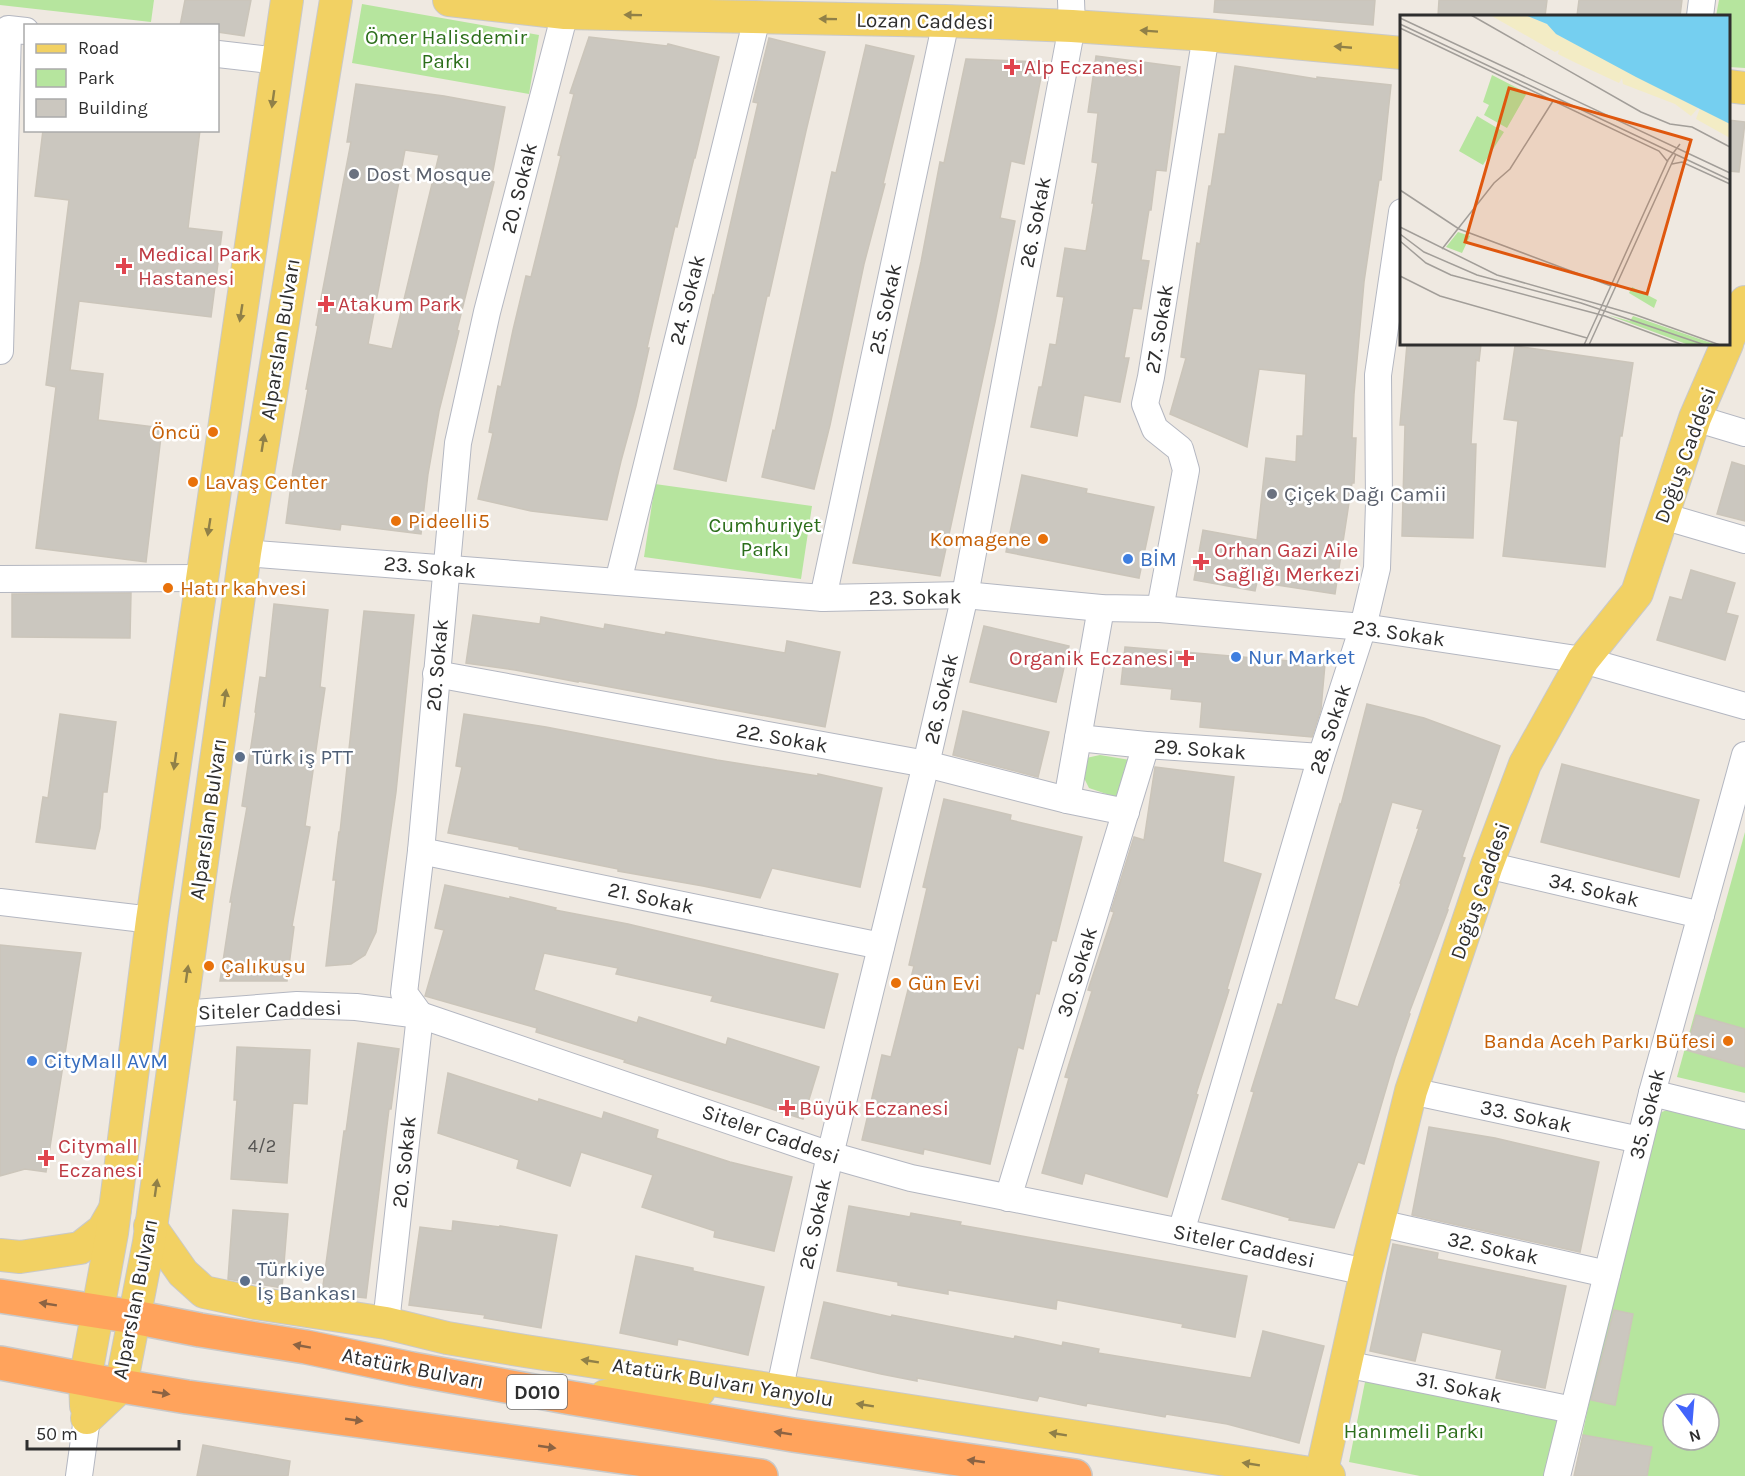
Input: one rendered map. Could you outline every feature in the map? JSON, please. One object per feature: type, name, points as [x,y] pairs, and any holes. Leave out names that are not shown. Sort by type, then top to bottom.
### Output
[{"type":"highway","name":"Atatürk Bulvarı","points":[[0,1296],[306,1347],[412,1370],[793,1435],[1076,1476]]},
{"type":"highway","points":[[0,1363],[85,1380],[210,1400],[761,1476]]},
{"type":"main road","name":"Alparslan Bulvarı","points":[[87,1418],[85,1380],[116,1206],[152,920],[287,0]]},
{"type":"main road","name":"Alparslan Bulvarı","points":[[87,1418],[121,1386],[148,1242],[245,553],[336,0]]},
{"type":"main road","name":"Lozan Caddesi","points":[[449,0],[565,13],[757,18],[946,21],[1071,13],[1206,35],[1400,53]]},
{"type":"main road","points":[[1730,86],[1745,88]]},
{"type":"main road","name":"Doğuş Caddesi","points":[[1730,337],[1745,302]]},
{"type":"main road","name":"Doğuş Caddesi","points":[[1325,1475],[1345,1364],[1412,1091],[1487,865],[1525,764],[1583,660],[1637,593],[1695,418],[1727,345]]},
{"type":"main road","points":[[201,578],[245,553]]},
{"type":"main road","points":[[0,1256],[21,1257],[80,1248],[103,1230],[116,1206]]},
{"type":"main road","name":"Atatürk Bulvarı Yanyolu","points":[[150,1226],[183,1273],[204,1292],[255,1303],[386,1323],[447,1338],[767,1390],[1325,1475]]},
{"type":"main road","points":[[572,1398],[767,1390]]},
{"type":"street","points":[[1700,15],[1702,0]]},
{"type":"street","name":"20. Sokak","points":[[386,1323],[420,1015],[404,993],[420,851],[458,443],[487,312],[565,13]]},
{"type":"street","name":"26. Sokak","points":[[767,1390],[830,1155],[965,596],[1071,13]]},
{"type":"street","name":"24. Sokak","points":[[618,582],[757,18]]},
{"type":"street","name":"25. Sokak","points":[[823,598],[946,21]]},
{"type":"street","points":[[0,351],[2,174],[8,29],[24,31]]},
{"type":"street","name":"27. Sokak","points":[[1160,609],[1186,470],[1180,449],[1155,429],[1145,404],[1206,35]]},
{"type":"street","points":[[219,54],[278,61]]},
{"type":"street","name":"28. Sokak","points":[[1181,1232],[1321,758],[1363,627],[1377,568],[1378,375],[1400,219]]},
{"type":"street","points":[[1695,418],[1745,433]]},
{"type":"street","points":[[1663,516],[1745,540]]},
{"type":"street","name":"23. Sokak","points":[[245,553],[823,598],[965,596],[1101,608],[1160,609],[1363,627],[1583,660],[1745,706]]},
{"type":"street","points":[[0,579],[201,578]]},
{"type":"street","points":[[1068,800],[1101,608]]},
{"type":"street","name":"22. Sokak","points":[[436,674],[926,764],[1068,800],[1126,812]]},
{"type":"street","name":"29. Sokak","points":[[1078,738],[1321,758]]},
{"type":"street","name":"30. Sokak","points":[[1008,1198],[1146,745]]},
{"type":"street","name":"35. Sokak","points":[[1557,1476],[1652,1093],[1745,755]]},
{"type":"street","name":"21. Sokak","points":[[420,851],[881,946]]},
{"type":"street","name":"34. Sokak","points":[[1487,865],[1701,915]]},
{"type":"street","points":[[0,902],[152,920]]},
{"type":"street","name":"Siteler Caddesi","points":[[181,1014],[297,1005],[356,1007],[420,1015],[830,1155],[911,1178],[1366,1272]]},
{"type":"street","name":"33. Sokak","points":[[1412,1091],[1640,1140]]},
{"type":"street","points":[[1652,1093],[1745,1116]]},
{"type":"street","name":"32. Sokak","points":[[1379,1223],[1607,1274]]},
{"type":"street","name":"31. Sokak","points":[[1345,1364],[1573,1410]]},
{"type":"street","points":[[79,1476],[87,1418]]},
{"type":"green space","points":[[0,0],[154,0],[151,22],[0,5]]},
{"type":"green space","points":[[1719,0],[1745,0],[1745,68],[1730,67],[1730,15],[1716,15]]},
{"type":"green space","name":"Ömer Halisdemir Parkı","points":[[362,4],[539,35],[529,94],[352,63]]},
{"type":"green space","name":"Cumhuriyet Parkı","points":[[655,484],[812,506],[801,579],[644,557]]},
{"type":"green space","points":[[1100,755],[1130,760],[1118,798],[1089,788],[1081,772],[1086,758]]},
{"type":"green space","points":[[1745,832],[1745,1093],[1677,1077]]},
{"type":"green space","points":[[1675,1107],[1745,1126],[1745,1476],[1574,1476],[1608,1309],[1659,1113]]},
{"type":"green space","name":"Hanımeli Parkı","points":[[1366,1377],[1560,1417],[1548,1476],[1420,1476],[1349,1462]]},
{"type":"building","points":[[185,0],[251,0],[244,36],[219,32],[219,24],[180,24]]},
{"type":"building","points":[[1215,0],[1375,0],[1373,25],[1214,12]]},
{"type":"building","points":[[1439,0],[1547,0],[1545,15],[1438,15]]},
{"type":"building","points":[[1579,0],[1682,0],[1680,15],[1577,15]]},
{"type":"building","points":[[589,37],[667,46],[668,44],[719,57],[677,227],[675,226],[636,406],[607,520],[531,511],[478,499],[493,433],[489,432],[498,386],[501,387],[526,276],[531,277],[561,156],[558,155],[574,94],[570,93]]},
{"type":"building","points":[[769,38],[825,52],[726,481],[674,469],[758,103],[753,102]]},
{"type":"building","points":[[866,45],[914,56],[864,264],[814,489],[762,477],[773,430],[775,431],[832,172],[836,173]]},
{"type":"building","points":[[1096,56],[1180,67],[1166,171],[1156,170],[1141,260],[1149,261],[1141,309],[1133,308],[1124,358],[1129,358],[1120,402],[1084,395],[1077,436],[1031,427],[1050,344],[1056,345],[1064,297],[1057,296],[1065,248],[1086,251],[1098,163],[1092,162],[1098,113],[1088,112]]},
{"type":"building","points":[[966,59],[1044,62],[1024,164],[1011,161],[1000,218],[1015,221],[940,576],[853,563],[921,262],[940,162],[944,163]]},
{"type":"building","points":[[1235,66],[1317,79],[1317,77],[1391,85],[1381,180],[1379,180],[1364,282],[1354,394],[1352,438],[1356,438],[1354,483],[1352,483],[1335,594],[1257,582],[1255,591],[1194,580],[1203,530],[1257,540],[1266,458],[1296,462],[1297,436],[1303,436],[1306,374],[1259,369],[1247,447],[1170,414],[1186,358],[1181,357],[1197,243],[1200,244],[1219,134],[1225,134]]},
{"type":"building","points":[[356,84],[505,107],[491,181],[494,182],[439,411],[421,534],[341,524],[340,530],[286,523],[318,326],[316,325],[351,142],[347,142]],"holes":[[[405,150],[439,155],[392,349],[368,344]]]},
{"type":"building","points":[[1730,120],[1745,122],[1739,172],[1730,171]]},
{"type":"building","points":[[43,132],[200,132],[188,228],[222,232],[211,317],[79,301],[70,370],[103,374],[98,420],[162,428],[146,562],[36,548],[56,387],[46,385],[69,200],[35,196]]},
{"type":"building","points":[[1407,345],[1481,345],[1479,361],[1476,360],[1471,444],[1476,444],[1473,538],[1402,536],[1405,425],[1400,425]]},
{"type":"building","points":[[1515,346],[1633,363],[1622,436],[1620,436],[1605,567],[1503,556],[1518,421],[1504,419]]},
{"type":"building","points":[[1732,462],[1745,466],[1745,521],[1717,514]]},
{"type":"building","points":[[1022,475],[1087,489],[1086,493],[1154,507],[1139,578],[1006,552]]},
{"type":"building","points":[[1691,570],[1735,583],[1726,613],[1738,616],[1725,660],[1657,640],[1670,597],[1682,600]]},
{"type":"building","points":[[131,593],[130,638],[12,637],[12,594]]},
{"type":"building","points":[[274,604],[328,610],[320,687],[325,688],[305,826],[310,827],[292,926],[294,927],[287,981],[220,981],[232,902],[230,902],[247,807],[242,806],[260,677],[266,678]]},
{"type":"building","points":[[364,611],[414,615],[396,792],[376,932],[365,955],[351,964],[326,966],[336,880],[333,880]]},
{"type":"building","points":[[473,615],[540,624],[541,617],[604,629],[605,624],[665,635],[666,632],[785,653],[787,641],[840,652],[825,727],[578,681],[466,663]]},
{"type":"building","points":[[984,626],[1069,646],[1056,702],[970,682]]},
{"type":"building","points":[[1125,647],[1325,664],[1321,709],[1312,737],[1200,727],[1202,702],[1171,699],[1172,689],[1121,684]]},
{"type":"building","points":[[1367,704],[1424,718],[1500,746],[1462,857],[1465,858],[1448,910],[1409,1013],[1364,1164],[1358,1162],[1334,1228],[1289,1220],[1290,1218],[1222,1199],[1254,1092],[1251,1091],[1278,1004],[1282,1005],[1341,805]],"holes":[[[1392,802],[1423,810],[1401,884],[1358,1007],[1334,999]]]},
{"type":"building","points":[[963,711],[1049,732],[1038,777],[953,755]]},
{"type":"building","points":[[60,714],[116,722],[107,792],[103,792],[100,828],[95,849],[36,842],[43,797],[48,798]]},
{"type":"building","points":[[464,714],[546,727],[717,760],[818,776],[818,774],[882,788],[860,887],[772,868],[760,898],[618,871],[618,869],[448,833],[462,767],[456,766]]},
{"type":"building","points":[[1562,764],[1699,800],[1679,877],[1541,842]]},
{"type":"building","points":[[1155,767],[1234,777],[1223,862],[1261,874],[1167,1197],[1085,1173],[1082,1184],[1042,1173],[1069,1078],[1065,1077],[1092,991],[1088,990],[1114,912],[1111,911],[1134,837],[1144,840]]},
{"type":"building","points":[[944,799],[1011,815],[1010,820],[1082,837],[1056,941],[1052,940],[1039,994],[1036,993],[1023,1049],[1018,1047],[990,1164],[924,1149],[923,1154],[862,1140],[882,1055],[891,1057],[914,966],[909,965],[927,888],[923,887]]},
{"type":"building","points":[[445,885],[510,899],[510,897],[556,908],[555,910],[628,924],[838,974],[824,1028],[711,1001],[713,996],[616,974],[618,968],[544,953],[534,990],[637,1023],[639,1017],[726,1045],[728,1038],[819,1067],[803,1119],[536,1032],[537,1028],[425,996],[444,930],[435,928]]},
{"type":"building","name":"CityMall AVM","points":[[0,945],[81,953],[46,1172],[25,1169],[0,1176]]},
{"type":"building","points":[[1696,1015],[1745,1029],[1745,1067],[1686,1050]]},
{"type":"building","points":[[358,1043],[399,1049],[391,1109],[389,1109],[366,1298],[322,1293]]},
{"type":"building","points":[[237,1047],[310,1050],[307,1104],[293,1103],[287,1183],[231,1179],[237,1100],[234,1100]]},
{"type":"building","points":[[448,1073],[538,1102],[539,1099],[602,1119],[604,1112],[658,1130],[656,1138],[730,1162],[792,1177],[774,1251],[714,1237],[715,1231],[642,1207],[653,1175],[581,1152],[570,1186],[517,1168],[519,1160],[438,1133]]},
{"type":"building","points":[[1429,1127],[1495,1138],[1599,1162],[1580,1252],[1412,1215]]},
{"type":"building","points":[[849,1206],[910,1217],[911,1213],[961,1222],[960,1225],[1247,1276],[1235,1337],[1182,1327],[1183,1324],[1057,1300],[1056,1309],[948,1290],[948,1294],[837,1271]]},
{"type":"building","points":[[233,1210],[288,1214],[282,1288],[228,1279]]},
{"type":"building","points":[[453,1221],[557,1235],[541,1328],[484,1318],[485,1315],[409,1305],[420,1227],[452,1231]]},
{"type":"building","points":[[1393,1244],[1438,1253],[1437,1259],[1566,1286],[1545,1388],[1496,1378],[1502,1350],[1422,1332],[1415,1361],[1370,1351]]},
{"type":"building","points":[[636,1256],[764,1287],[748,1355],[678,1339],[677,1345],[620,1333]]},
{"type":"building","points":[[824,1302],[891,1317],[892,1315],[1014,1339],[1015,1336],[1062,1346],[1063,1342],[1099,1349],[1098,1353],[1251,1378],[1263,1331],[1324,1346],[1299,1443],[1227,1424],[1166,1414],[1165,1417],[1087,1403],[1086,1406],[1039,1396],[1037,1401],[917,1378],[917,1381],[811,1358]]},
{"type":"building","points":[[1614,1310],[1633,1314],[1615,1405],[1591,1400]]},
{"type":"building","points":[[1583,1435],[1652,1447],[1647,1476],[1574,1476]]},
{"type":"building","points":[[203,1445],[290,1461],[288,1476],[197,1476]]},
{"type":"place","name":"Alp Eczanesi","points":[[1012,67]]},
{"type":"place","name":"Dost Mosque","points":[[354,174]]},
{"type":"place","name":"Medical Park Hastanesi","points":[[124,266]]},
{"type":"place","name":"Atakum Park","points":[[326,304]]},
{"type":"place","name":"Öncü","points":[[213,432]]},
{"type":"place","name":"Lavaş Center","points":[[193,482]]},
{"type":"place","name":"Çiçek Dağı Camii","points":[[1272,494]]},
{"type":"place","name":"Pideelli5","points":[[396,521]]},
{"type":"place","name":"Komagene","points":[[1043,539]]},
{"type":"place","name":"BİM","points":[[1128,559]]},
{"type":"place","name":"Orhan Gazi Aile Sağlığı Merkezi","points":[[1201,562]]},
{"type":"place","name":"Hatır kahvesi","points":[[168,588]]},
{"type":"place","name":"Nur Market","points":[[1236,657]]},
{"type":"place","name":"Organik Eczanesi","points":[[1186,658]]},
{"type":"place","name":"Türk iş PTT","points":[[240,757]]},
{"type":"place","name":"Çalıkuşu","points":[[209,966]]},
{"type":"place","name":"Gün Evi","points":[[896,983]]},
{"type":"place","name":"Banda Aceh Parkı Büfesi","points":[[1728,1041]]},
{"type":"place","name":"CityMall AVM","points":[[32,1061]]},
{"type":"place","name":"Büyük Eczanesi","points":[[787,1108]]},
{"type":"place","name":"Citymall Eczanesi","points":[[46,1158]]},
{"type":"place","name":"Türkiye İş Bankası","points":[[245,1281]]}]
